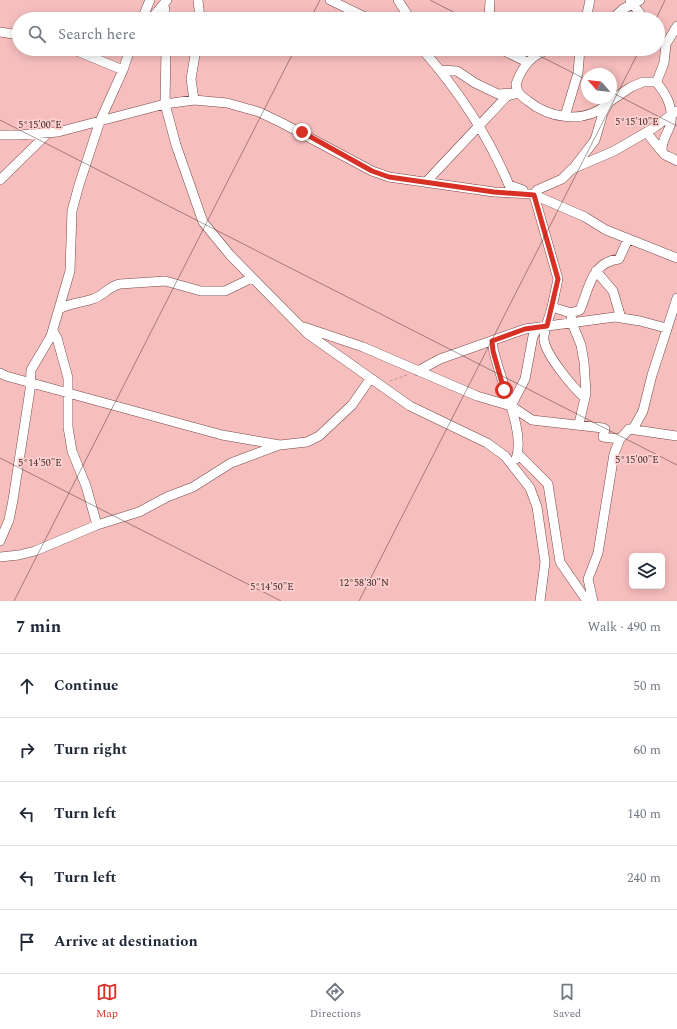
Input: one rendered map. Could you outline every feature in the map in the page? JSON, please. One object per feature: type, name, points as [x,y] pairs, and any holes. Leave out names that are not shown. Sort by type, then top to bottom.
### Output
[{"type":"street","points":[[145,12],[150,0]]},
{"type":"street","points":[[198,0],[199,12]]},
{"type":"street","points":[[330,0],[356,12]]},
{"type":"street","points":[[341,0],[349,8]]},
{"type":"street","points":[[398,0],[406,12]]},
{"type":"street","points":[[489,12],[490,0]]},
{"type":"street","points":[[587,12],[590,0]]},
{"type":"street","points":[[620,12],[634,1],[640,12]]},
{"type":"street","points":[[157,12],[166,2]]},
{"type":"street","points":[[665,51],[666,44],[677,26]]},
{"type":"street","points":[[0,32],[12,34]]},
{"type":"street","points":[[89,56],[123,70]]},
{"type":"street","points":[[0,541],[9,520],[13,500],[30,390],[29,381],[31,370],[53,331],[71,266],[70,242],[72,211],[100,121],[128,56]]},
{"type":"street","points":[[166,56],[165,104],[176,145],[203,222],[252,278],[300,326],[378,385],[410,406],[487,443],[505,456],[530,488],[537,507],[545,562],[540,601]]},
{"type":"street","points":[[194,100],[191,79],[195,56]]},
{"type":"street","points":[[428,56],[441,70],[479,126],[497,156],[509,185],[585,217],[606,230],[676,258]]},
{"type":"street","points":[[515,56],[527,62]]},
{"type":"street","points":[[535,56],[527,62],[516,84],[519,93],[541,111],[565,116],[579,116],[596,113],[607,104]]},
{"type":"street","points":[[565,116],[578,73],[579,56]]},
{"type":"street","points":[[656,82],[662,72],[664,56]]},
{"type":"street","points":[[441,70],[456,71],[475,83],[498,94],[519,93]]},
{"type":"street","points":[[617,96],[641,83],[656,82]]},
{"type":"street","points":[[656,82],[674,113],[671,124],[662,143],[662,150]]},
{"type":"street","points":[[426,182],[507,96],[519,93]]},
{"type":"street","points":[[0,135],[48,133],[69,130],[165,104],[194,100],[227,102],[243,106],[302,132],[372,171],[389,177],[494,192],[533,194],[537,190],[562,179],[593,144],[602,113],[608,104]]},
{"type":"street","points":[[572,169],[614,151],[647,132],[674,113]]},
{"type":"street","points":[[647,132],[650,138],[664,153],[677,161]]},
{"type":"street","points":[[0,180],[48,133]]},
{"type":"street","points":[[511,406],[525,379],[533,336],[542,327],[552,307],[558,279],[533,194]]},
{"type":"street","points":[[552,307],[571,313],[580,310],[596,272],[604,264],[619,259],[628,239]]},
{"type":"street","points":[[596,272],[613,291],[621,318]]},
{"type":"street","points":[[59,309],[71,303],[92,299],[115,285],[120,284],[165,281],[201,291],[225,291],[252,278]]},
{"type":"street","points":[[593,601],[588,579],[598,553],[614,454],[620,439],[629,429],[633,429],[643,411],[666,328],[677,298]]},
{"type":"street","points":[[571,313],[572,323],[581,345],[584,362],[584,398],[578,424]]},
{"type":"street","points":[[416,370],[440,359],[525,329],[572,323],[589,319],[621,318],[648,322],[666,328]]},
{"type":"street","points":[[300,326],[370,350],[477,396],[511,406],[532,420],[605,428],[603,437],[620,439]]},
{"type":"street","points":[[542,327],[547,349],[576,391],[584,398]]},
{"type":"street","points":[[53,331],[57,338],[66,369],[69,394],[68,427],[72,451],[86,486],[98,525]]},
{"type":"street","points":[[492,341],[493,351],[511,406],[515,427],[518,454],[513,466]]},
{"type":"street","points":[[0,373],[69,394],[222,435],[280,444],[308,442],[318,436],[352,405],[370,379]]},
{"type":"street","points":[[629,429],[677,436]]},
{"type":"street","points":[[0,557],[19,555],[35,551],[98,525],[139,512],[166,497],[193,487],[231,463],[280,444]]},
{"type":"street","points":[[518,454],[548,484],[560,562],[587,601]]},
{"type":"path","points":[[378,385],[407,375],[416,370]]},
{"type":"route","points":[[302,132],[372,171],[389,177],[463,186],[494,192],[534,195],[552,252],[558,279],[547,326],[525,329],[492,341],[493,351],[504,390]]}]
